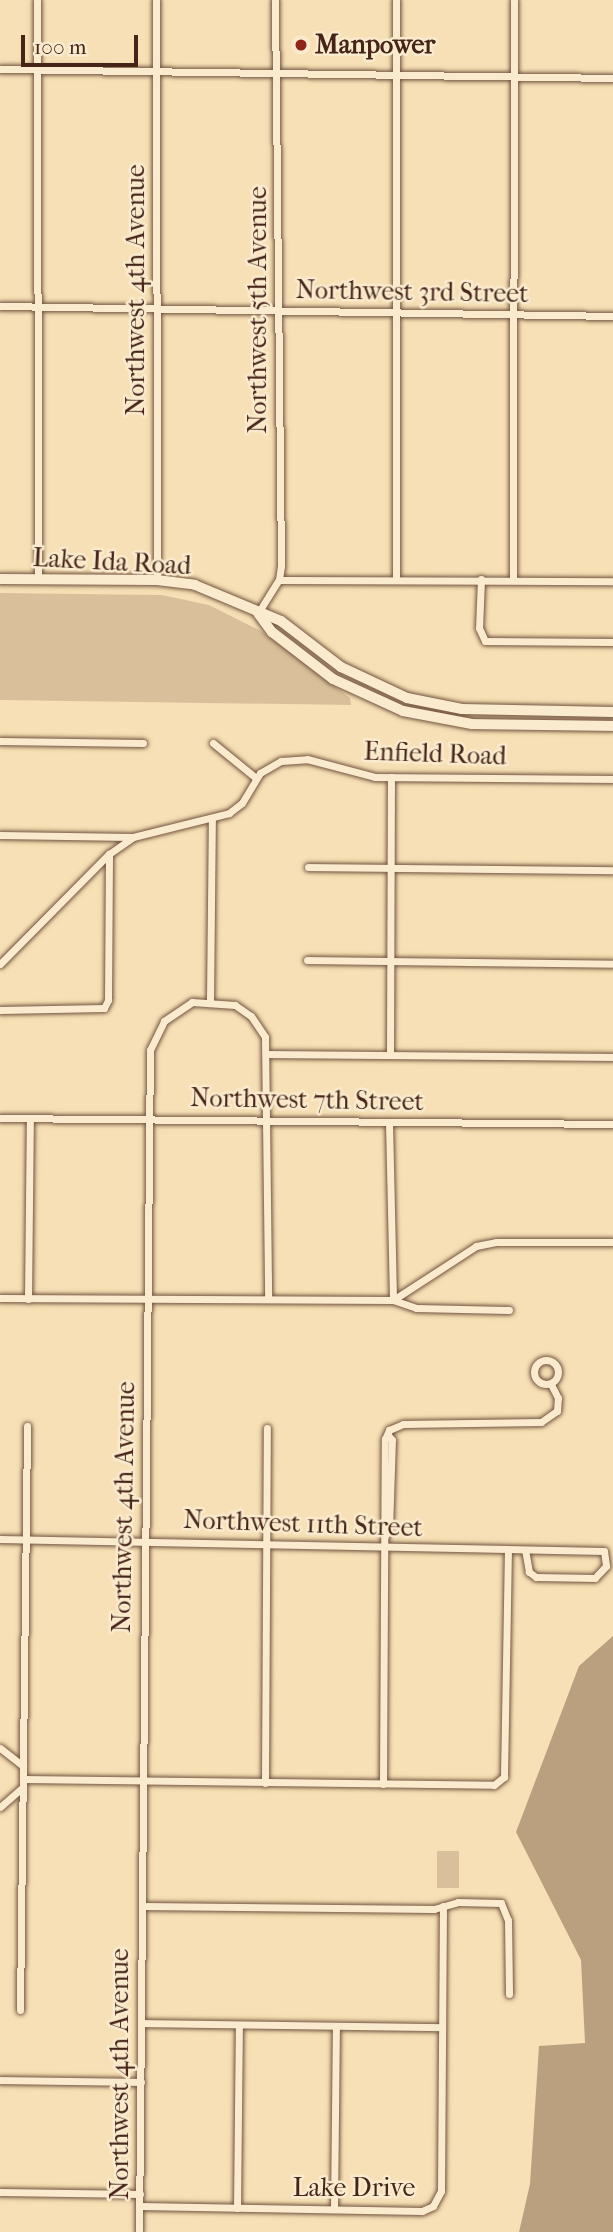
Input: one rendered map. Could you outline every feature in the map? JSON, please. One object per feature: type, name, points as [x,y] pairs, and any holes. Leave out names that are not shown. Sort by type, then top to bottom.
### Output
[{"type":"street","points":[[37,0],[38,579]]},
{"type":"street","name":"Northwest 4th Avenue","points":[[156,0],[157,580]]},
{"type":"street","name":"Northwest 5th Avenue","points":[[275,0],[279,580]]},
{"type":"street","points":[[396,0],[396,580]]},
{"type":"street","points":[[513,579],[516,76],[514,0]]},
{"type":"street","points":[[0,69],[613,78]]},
{"type":"street","name":"Northwest 3rd Street","points":[[0,306],[613,316]]},
{"type":"street","name":"Lake Ida Road","points":[[0,579],[157,580],[207,588],[281,621],[327,658],[372,684],[424,703],[484,711],[613,712]]},
{"type":"street","points":[[481,579],[478,628],[485,641],[613,642]]},
{"type":"street","points":[[258,613],[279,580],[613,581]]},
{"type":"street","name":"Lake Ida Road","points":[[258,613],[304,658],[348,688],[421,716],[483,724],[613,726]]},
{"type":"street","points":[[483,724],[484,711]]},
{"type":"street","points":[[0,741],[143,743]]},
{"type":"street","points":[[213,743],[256,778]]},
{"type":"street","name":"Enfield Road","points":[[0,964],[109,854],[133,837],[212,818],[238,807],[256,778],[270,766],[292,759],[391,777],[613,779]]},
{"type":"street","points":[[390,1055],[391,777]]},
{"type":"street","points":[[212,818],[210,1000],[235,1005],[251,1016],[265,1037],[268,1054],[268,1298]]},
{"type":"street","points":[[0,835],[133,837]]},
{"type":"street","points":[[0,1010],[104,1008],[108,1000],[109,854]]},
{"type":"street","points":[[308,867],[613,870]]},
{"type":"street","points":[[307,961],[613,964]]},
{"type":"street","name":"Northwest 4th Avenue","points":[[139,2232],[150,1050],[156,1032],[177,1009],[210,1000]]},
{"type":"street","points":[[268,1054],[613,1057]]},
{"type":"street","name":"Northwest 7th Street","points":[[0,1118],[613,1124]]},
{"type":"street","points":[[28,1298],[30,1118]]},
{"type":"street","points":[[389,1122],[393,1300]]},
{"type":"street","points":[[393,1300],[476,1246],[496,1242],[613,1242]]},
{"type":"street","points":[[0,1298],[393,1300],[416,1308],[509,1310]]},
{"type":"street","points":[[383,1784],[387,1546],[382,1529],[388,1434],[403,1424],[541,1422],[557,1411],[558,1398],[551,1384]]},
{"type":"street","points":[[20,2010],[27,1426]]},
{"type":"street","points":[[265,1783],[267,1428]]},
{"type":"street","name":"Northwest 11th Street","points":[[0,1539],[266,1542],[604,1551],[605,1571],[589,1578],[537,1577],[529,1572],[525,1550]]},
{"type":"street","points":[[23,1779],[494,1786],[504,1777],[508,1550]]},
{"type":"street","points":[[0,1748],[23,1766]]},
{"type":"street","points":[[0,1807],[22,1788]]},
{"type":"street","points":[[142,1906],[443,1906],[502,1903],[508,1920],[509,1994]]},
{"type":"street","name":"Lake Drive","points":[[140,2206],[422,2210],[437,2202],[443,1906]]},
{"type":"street","points":[[141,2023],[442,2027]]},
{"type":"street","points":[[237,2208],[239,2026]]},
{"type":"street","points":[[334,2209],[336,2027]]},
{"type":"street","points":[[0,2080],[141,2082]]},
{"type":"street","points":[[0,2192],[140,2194]]},
{"type":"shaded area","points":[[0,593],[162,595],[209,605],[261,631],[350,698],[351,705],[0,700]]},
{"type":"shaded area","points":[[613,1636],[613,2232],[519,2232],[530,2184],[539,2046],[585,2043],[581,1960],[516,1832],[579,1666]]},
{"type":"shaded area","points":[[437,1851],[459,1851],[459,1888],[437,1888]]},
{"type":"place","name":"Manpower","points":[[301,45]]}]
